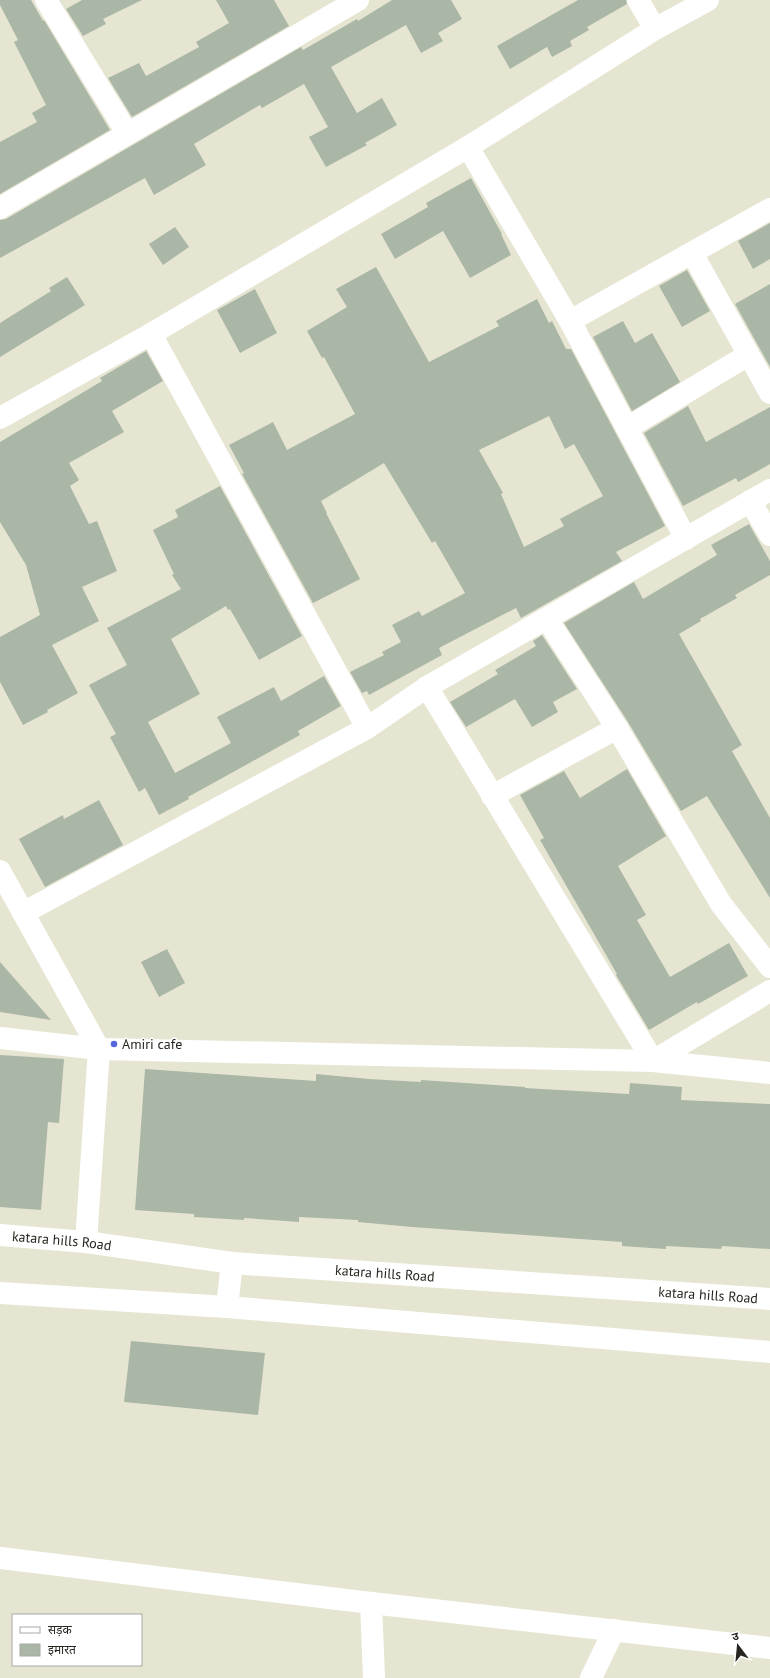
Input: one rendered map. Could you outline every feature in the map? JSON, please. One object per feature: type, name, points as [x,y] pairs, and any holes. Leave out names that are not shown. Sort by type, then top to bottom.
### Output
[{"type":"street","points":[[46,0],[127,134]]},
{"type":"street","points":[[0,208],[358,0]]},
{"type":"street","points":[[638,0],[655,29]]},
{"type":"street","points":[[0,418],[151,334],[468,147],[655,29],[708,0]]},
{"type":"street","points":[[468,147],[570,321],[686,539]]},
{"type":"street","points":[[570,321],[770,209]]},
{"type":"street","points":[[692,253],[770,394]]},
{"type":"street","points":[[151,334],[367,728]]},
{"type":"street","points":[[627,428],[748,355]]},
{"type":"street","points":[[23,913],[367,728],[427,687],[770,490]]},
{"type":"street","points":[[750,501],[770,535]]},
{"type":"street","points":[[547,619],[617,728],[721,904],[770,967]]},
{"type":"street","points":[[427,687],[653,1061]]},
{"type":"street","points":[[492,796],[617,728]]},
{"type":"street","points":[[0,871],[99,1049],[86,1242]]},
{"type":"street","points":[[653,1061],[770,991]]},
{"type":"street","points":[[0,1038],[99,1049],[653,1061],[770,1073]]},
{"type":"street","name":"katara hills Road","points":[[0,1235],[86,1242],[232,1262],[770,1299]]},
{"type":"street","points":[[227,1307],[232,1262]]},
{"type":"street","points":[[0,1293],[227,1307],[770,1352]]},
{"type":"street","points":[[0,1558],[371,1603],[770,1648]]},
{"type":"street","points":[[371,1603],[374,1678]]},
{"type":"street","points":[[591,1678],[614,1630]]},
{"type":"building","points":[[0,0],[31,0],[110,130],[0,194],[0,142],[37,122],[32,113],[46,105],[14,42],[18,40],[0,5]]},
{"type":"building","points":[[82,0],[142,0],[103,19],[106,24],[83,36],[66,9]]},
{"type":"building","points":[[216,0],[274,0],[289,26],[132,117],[108,78],[139,63],[146,76],[199,47],[196,42],[229,23]]},
{"type":"building","points":[[392,0],[451,0],[462,19],[438,33],[443,41],[421,53],[406,25],[331,67],[357,113],[382,98],[397,125],[365,143],[367,145],[326,167],[309,137],[328,127],[304,84],[262,108],[260,105],[194,144],[206,165],[154,195],[145,178],[0,258],[0,220],[6,219],[301,47],[303,50],[357,19],[358,21]]},
{"type":"building","points":[[578,0],[626,0],[627,4],[587,27],[589,30],[570,41],[572,46],[552,57],[547,47],[510,69],[497,46]]},
{"type":"building","points":[[471,178],[502,234],[511,255],[470,278],[443,231],[395,259],[381,234],[428,207],[426,203]]},
{"type":"building","points":[[770,223],[770,259],[753,269],[738,241]]},
{"type":"building","points":[[175,227],[189,247],[163,265],[149,244]]},
{"type":"building","points":[[376,267],[429,362],[499,326],[496,321],[537,299],[549,323],[552,321],[566,349],[571,349],[665,526],[616,552],[622,561],[521,618],[516,608],[439,648],[442,655],[369,695],[367,691],[362,693],[350,672],[384,655],[382,652],[401,642],[392,625],[419,611],[422,616],[465,593],[435,541],[432,543],[384,463],[321,501],[360,579],[313,603],[242,474],[244,473],[229,445],[273,422],[287,450],[355,414],[324,357],[322,358],[307,331],[347,307],[336,289]],"holes":[[[549,416],[565,449],[574,444],[603,496],[560,519],[564,526],[524,547],[501,494],[503,493],[479,450]]]},
{"type":"building","points":[[687,270],[710,311],[682,327],[659,286]]},
{"type":"building","points":[[67,277],[85,305],[0,357],[0,323],[51,291],[49,288]]},
{"type":"building","points":[[770,284],[770,367],[735,304]]},
{"type":"building","points":[[255,289],[277,333],[240,353],[217,310]]},
{"type":"building","points":[[623,321],[635,343],[652,333],[680,382],[632,411],[593,337]]},
{"type":"building","points":[[146,351],[163,381],[112,411],[124,432],[69,463],[79,480],[70,486],[89,524],[97,521],[117,571],[82,587],[99,621],[52,645],[78,693],[47,710],[48,712],[23,725],[0,682],[0,637],[40,615],[26,565],[0,522],[0,442],[102,381],[100,378]]},
{"type":"building","points":[[688,406],[706,442],[770,407],[770,464],[738,482],[736,478],[683,506],[644,433]]},
{"type":"building","points":[[220,486],[302,636],[259,660],[230,609],[228,610],[226,606],[171,639],[200,694],[148,722],[175,773],[231,743],[217,717],[274,687],[281,701],[324,676],[341,706],[298,731],[300,735],[188,797],[189,799],[159,815],[145,788],[139,792],[110,737],[116,734],[89,685],[127,665],[107,628],[181,589],[172,575],[174,574],[153,530],[178,517],[175,510]]},
{"type":"building","points":[[749,524],[770,561],[770,575],[735,595],[737,598],[700,619],[701,621],[679,634],[742,745],[732,751],[770,818],[770,898],[707,796],[681,811],[628,722],[564,623],[634,582],[643,599],[717,555],[711,545]]},
{"type":"building","points":[[542,635],[577,689],[553,702],[558,712],[532,727],[515,699],[466,727],[450,702],[498,674],[495,670],[536,646],[533,641]]},
{"type":"building","points":[[627,769],[666,836],[618,866],[646,915],[637,920],[670,977],[729,943],[748,976],[698,1004],[697,1002],[649,1030],[616,975],[617,974],[540,840],[544,838],[520,795],[564,771],[580,798]]},
{"type":"building","points":[[99,800],[123,845],[45,887],[19,839],[63,815],[64,819]]},
{"type":"building","points":[[167,949],[185,983],[159,997],[141,962]]},
{"type":"building","points":[[0,962],[51,1020],[0,1012]]},
{"type":"building","points":[[0,1055],[64,1059],[59,1123],[48,1122],[41,1210],[0,1207]]},
{"type":"building","points":[[145,1069],[316,1081],[316,1074],[369,1079],[421,1082],[421,1080],[629,1094],[630,1083],[682,1087],[681,1100],[770,1104],[770,1249],[722,1246],[721,1249],[666,1246],[666,1249],[622,1246],[622,1242],[412,1227],[358,1222],[358,1220],[299,1217],[299,1222],[244,1218],[244,1220],[194,1217],[194,1214],[135,1210]]},
{"type":"building","points":[[131,1341],[265,1353],[258,1415],[124,1402]]},
{"type":"place","name":"Amiri cafe","points":[[114,1044]]}]
